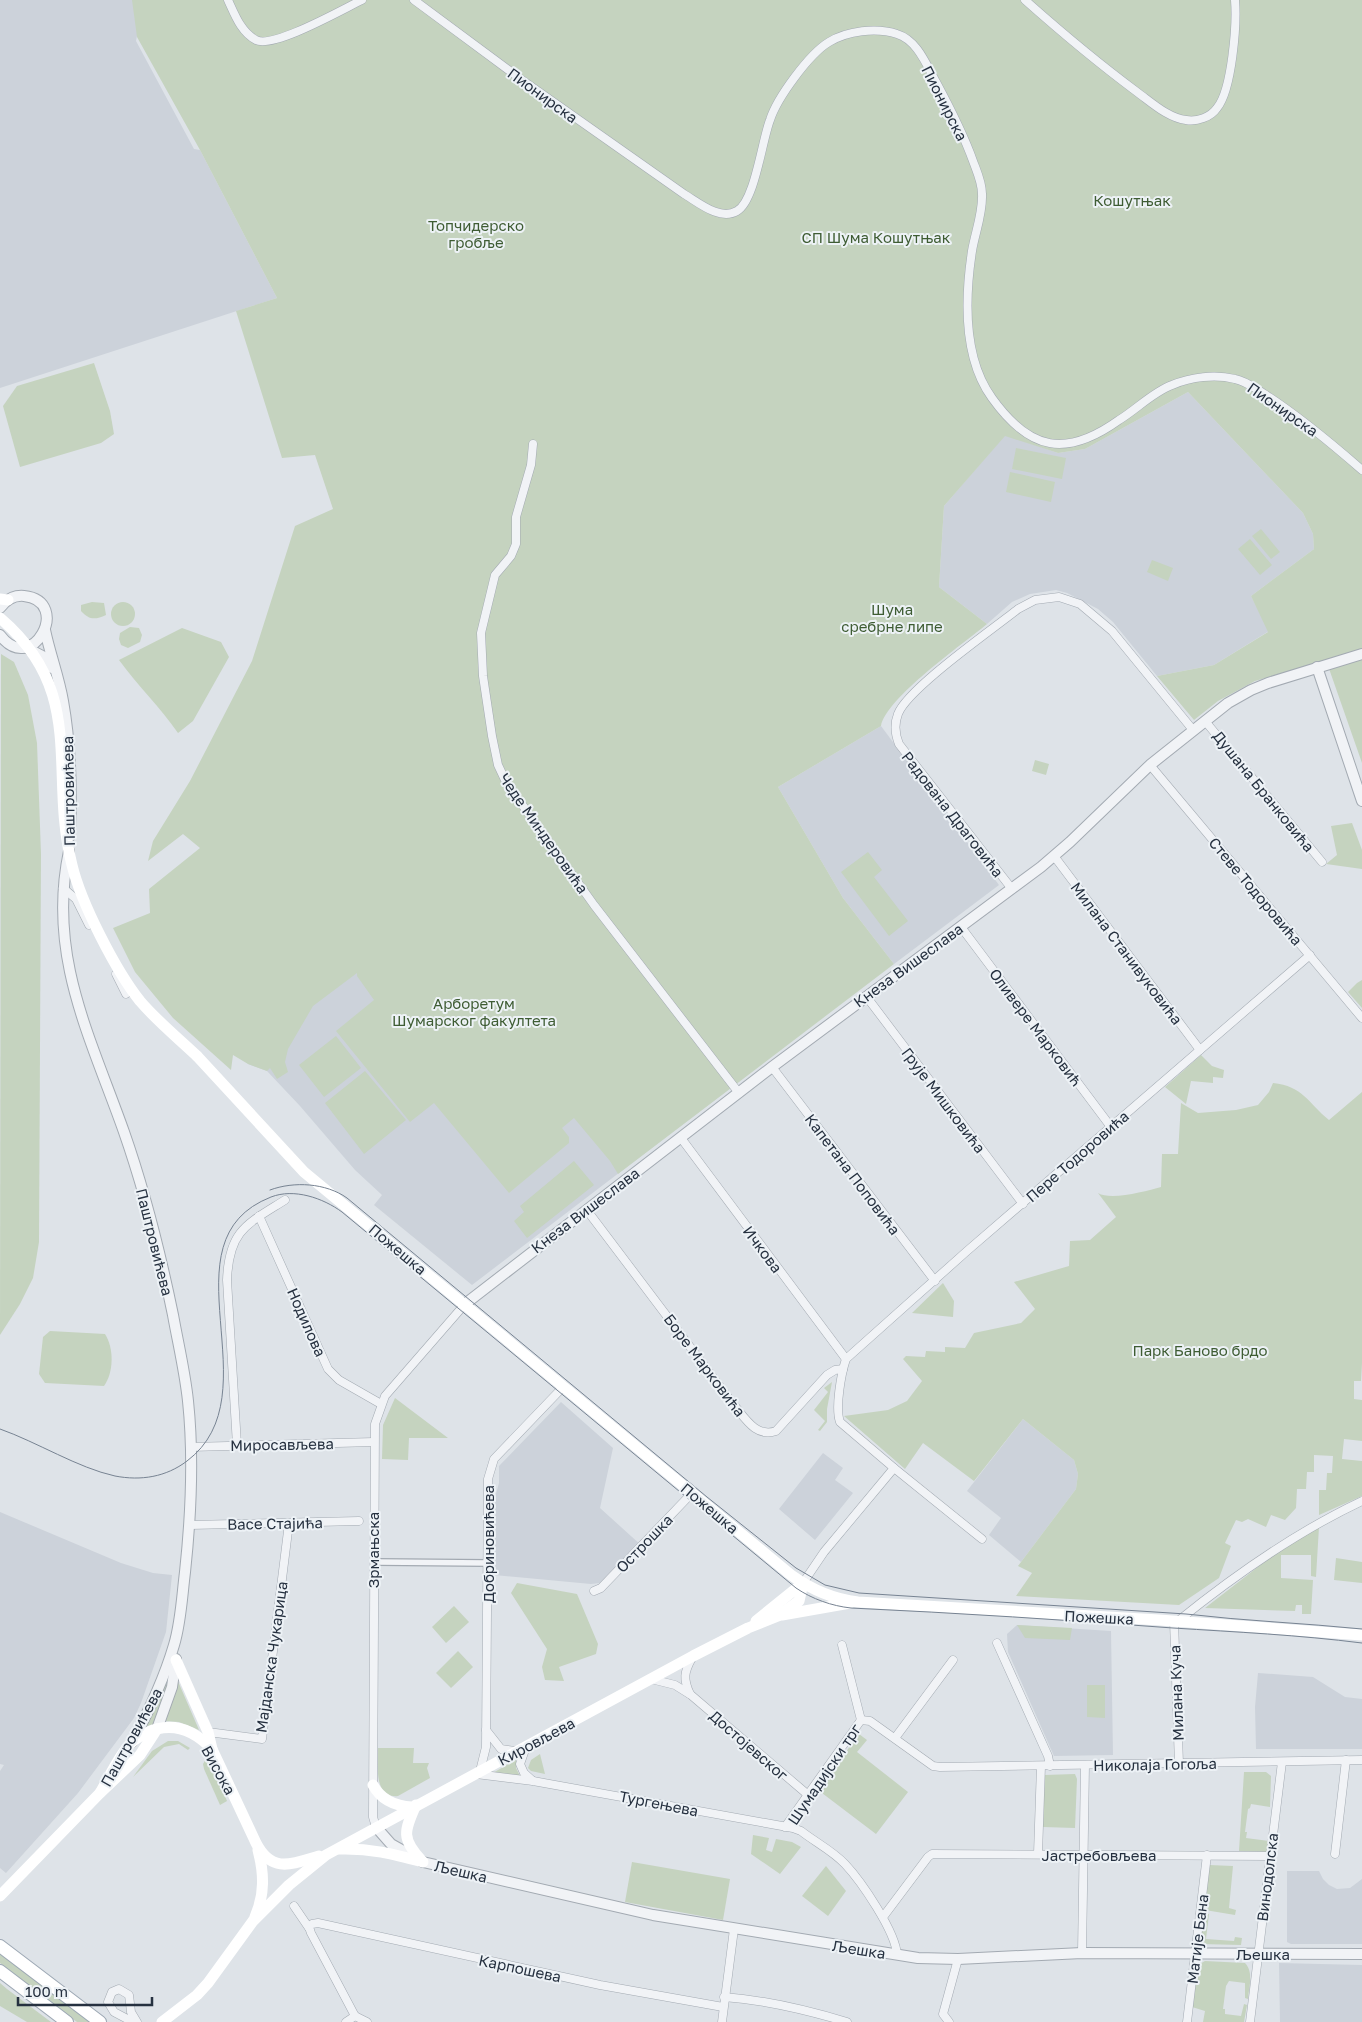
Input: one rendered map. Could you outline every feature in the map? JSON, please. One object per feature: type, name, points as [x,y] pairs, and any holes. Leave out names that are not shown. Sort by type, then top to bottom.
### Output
[{"type":"main road","name":"Пожешка","points":[[0,618],[20,637],[31,651],[42,670],[55,700],[59,723],[68,843],[74,874],[86,903],[119,968],[139,999],[162,1024],[198,1056],[295,1164],[803,1583],[834,1598],[858,1602],[1176,1621],[1362,1635]]},
{"type":"main road","name":"Кировљева","points":[[162,2022],[197,1995],[253,1921],[289,1885],[330,1852],[693,1656],[748,1628],[778,1616],[799,1601],[803,1583]]},
{"type":"main road","name":"Кировљева","points":[[748,1628],[803,1583]]},
{"type":"main road","points":[[778,1616],[858,1602]]},
{"type":"main road","points":[[176,1660],[208,1732],[212,1749]]},
{"type":"main road","name":"Висока","points":[[132,1742],[167,1726],[182,1728],[200,1737],[212,1749],[256,1843]]},
{"type":"main road","name":"Паштровићева","points":[[0,1896],[140,1755],[157,1729]]},
{"type":"main road","name":"Паштровићева","points":[[100,1794],[132,1742]]},
{"type":"main road","points":[[373,1785],[383,1798],[392,1803],[414,1806],[406,1827],[406,1836],[408,1845],[423,1862]]},
{"type":"main road","points":[[253,1921],[260,1902],[264,1878],[256,1843]]},
{"type":"main road","name":"Кировљева","points":[[256,1843],[263,1855],[273,1862],[284,1865],[290,1865],[330,1852]]},
{"type":"main road","points":[[330,1852],[362,1848],[423,1862]]},
{"type":"main road","points":[[0,1946],[100,2022]]},
{"type":"main road","points":[[0,1971],[67,2022]]},
{"type":"street","points":[[228,0],[244,31],[257,41],[265,43],[286,37],[362,0]]},
{"type":"street","name":"Пионирска","points":[[414,0],[522,80],[684,194],[712,211],[727,214],[734,213],[746,203],[773,113],[792,80],[820,48],[839,37],[872,31],[892,32],[908,39],[925,63],[957,122],[981,183],[982,207],[973,248],[967,295],[969,332],[972,350],[985,387],[1000,409],[1014,424],[1031,437],[1043,442],[1056,445],[1083,441],[1105,430],[1172,385],[1203,377],[1225,377],[1246,383],[1279,404],[1362,470]]},
{"type":"street","points":[[1025,0],[1095,62],[1161,109],[1188,121],[1210,114],[1215,111],[1221,102],[1231,68],[1235,0]]},
{"type":"street","name":"Чеде Миндеровића","points":[[533,444],[531,465],[516,517],[516,544],[511,556],[495,575],[481,633],[483,676],[498,765],[506,782],[574,879],[739,1093]]},
{"type":"street","name":"Паштровићева","points":[[3,602],[21,596],[30,598],[37,602],[46,614],[45,630],[59,682],[67,726],[70,776],[70,843],[62,912],[72,986],[128,1142],[161,1256],[187,1390],[190,1447],[190,1525],[175,1643],[163,1680],[148,1714],[132,1742]]},
{"type":"street","name":"Радована Драговића","points":[[1012,889],[899,744],[895,730],[897,715],[904,704],[922,685],[1026,604],[1035,600],[1059,597],[1080,604],[1112,631],[1193,730]]},
{"type":"street","points":[[25,647],[38,641],[45,630]]},
{"type":"street","name":"Паштровићева","points":[[0,635],[12,645],[25,647],[44,657],[49,662],[59,682]]},
{"type":"street","name":"Кнеза Вишеслава","points":[[465,1304],[772,1066],[1054,856],[1150,765],[1228,703],[1251,690],[1317,667],[1362,654]]},
{"type":"street","points":[[1317,667],[1362,801]]},
{"type":"street","name":"Душана Бранковића","points":[[1206,721],[1322,862]]},
{"type":"street","name":"Стеве Тодоровића","points":[[1150,765],[1362,1018]]},
{"type":"street","name":"Милана Станивуковића","points":[[1054,856],[1200,1050]]},
{"type":"street","points":[[64,888],[76,900],[126,994]]},
{"type":"street","name":"Оливере Марковић","points":[[961,927],[1111,1127]]},
{"type":"street","name":"Пере Тодоровића","points":[[846,1359],[1310,955]]},
{"type":"street","name":"Грује Мишковића","points":[[866,996],[1023,1204]]},
{"type":"street","name":"Капетана Поповића","points":[[772,1066],[934,1281]]},
{"type":"street","name":"Ичкова","points":[[681,1138],[846,1359]]},
{"type":"street","points":[[237,1445],[227,1280],[230,1253],[241,1230],[259,1216],[286,1200]]},
{"type":"street","name":"Боре Марковића","points":[[586,1209],[734,1404],[756,1430],[770,1433],[776,1431],[827,1375],[835,1370],[843,1369]]},
{"type":"street","name":"Нодилова","points":[[259,1216],[328,1369],[339,1380],[381,1404]]},
{"type":"street","name":"Зрмањска","points":[[376,1827],[373,1817],[374,1424],[385,1396],[465,1304]]},
{"type":"street","points":[[846,1359],[838,1411],[840,1422],[982,1538]]},
{"type":"street","name":"Добриновићева","points":[[477,1772],[486,1747],[487,1486],[492,1464],[564,1386]]},
{"type":"street","name":"Миросављева","points":[[190,1447],[374,1442]]},
{"type":"street","points":[[803,1583],[824,1552],[894,1468]]},
{"type":"street","name":"Острошка","points":[[594,1591],[601,1588],[692,1493]]},
{"type":"street","points":[[1176,1621],[1277,1548],[1362,1501]]},
{"type":"street","name":"Васе Стајића","points":[[190,1525],[359,1521]]},
{"type":"street","name":"Мајданска Чукарица","points":[[208,1732],[262,1739],[289,1523]]},
{"type":"street","points":[[378,1562],[487,1563]]},
{"type":"street","name":"Милана Куча","points":[[1176,1621],[1179,1764]]},
{"type":"street","points":[[175,1643],[176,1660]]},
{"type":"street","points":[[997,1643],[1048,1756],[1050,1766]]},
{"type":"street","points":[[842,1645],[861,1720]]},
{"type":"street","points":[[691,1695],[684,1676],[693,1656]]},
{"type":"street","name":"Паштровићева","points":[[157,1729],[172,1687],[176,1660]]},
{"type":"street","points":[[895,1738],[953,1660]]},
{"type":"street","name":"Достојевског","points":[[651,1679],[675,1685],[691,1695],[807,1794]]},
{"type":"street","name":"Шумадијски трг","points":[[897,1955],[893,1936],[883,1917],[846,1865],[801,1831],[785,1827],[861,1720],[870,1721],[933,1766],[948,1767]]},
{"type":"street","points":[[486,1730],[501,1749],[521,1749],[520,1764],[524,1772],[533,1781]]},
{"type":"street","points":[[1335,1854],[1346,1760]]},
{"type":"street","name":"Николаја Гогоља","points":[[948,1767],[1362,1760]]},
{"type":"street","name":"Винодолска","points":[[1250,2022],[1282,1762]]},
{"type":"street","points":[[1082,1953],[1085,1765]]},
{"type":"street","points":[[1038,1854],[1041,1766]]},
{"type":"street","name":"Тургењева","points":[[477,1772],[785,1827]]},
{"type":"street","name":"Љешка","points":[[376,1827],[391,1844],[423,1862],[624,1909],[897,1955],[958,1959],[1082,1953],[1362,1954]]},
{"type":"street","name":"Јастребовљева","points":[[883,1917],[932,1854],[1270,1856]]},
{"type":"street","name":"Матије Бана","points":[[1187,2022],[1207,1855]]},
{"type":"street","points":[[294,1906],[309,1928],[355,2016],[367,2022]]},
{"type":"street","name":"Карпошева","points":[[309,1928],[312,1924],[318,1923],[600,1985],[723,2007]]},
{"type":"street","points":[[722,2022],[734,1929]]},
{"type":"street","points":[[949,2022],[942,2018],[958,1959]]},
{"type":"street","points":[[133,2022],[111,2009],[108,1998],[112,1992],[119,1989],[129,1995],[131,2012],[137,2022]]},
{"type":"street","points":[[724,1998],[746,1998],[785,2005],[847,2022]]},
{"type":"street","points":[[346,2022],[355,2016]]},
{"type":"shaded area","points":[[0,0],[144,0],[136,41],[194,149],[200,150],[277,298],[0,388]]},
{"type":"shaded area","points":[[1188,392],[1303,513],[1313,534],[1314,549],[1251,596],[1269,631],[1214,665],[1157,676],[1113,622],[1098,609],[1067,593],[1056,590],[1030,594],[1012,602],[987,624],[939,587],[944,506],[1005,435],[1058,453],[1085,449]]},
{"type":"shaded area","points":[[881,726],[999,885],[894,964],[843,898],[778,787]]},
{"type":"shaded area","points":[[205,914],[729,1089],[472,1285],[374,1205],[382,1195],[355,1170],[267,1071],[248,1064]]},
{"type":"shaded area","points":[[561,1402],[613,1448],[600,1508],[642,1546],[600,1583],[591,1584],[494,1575],[492,1508],[499,1483],[499,1466]]},
{"type":"shaded area","points":[[1023,1419],[1074,1460],[1078,1474],[1076,1489],[1021,1562],[989,1535],[1001,1518],[967,1491]]},
{"type":"shaded area","points":[[823,1453],[843,1468],[835,1480],[853,1493],[815,1540],[779,1509]]},
{"type":"shaded area","points":[[0,1512],[121,1563],[153,1573],[172,1575],[166,1632],[134,1718],[78,1793],[6,1873],[0,1868],[0,1771],[4,1765],[0,1764]]},
{"type":"shaded area","points":[[1017,1625],[1111,1631],[1113,1755],[1054,1756],[1008,1652],[1007,1634]]},
{"type":"shaded area","points":[[1258,1673],[1313,1677],[1345,1697],[1362,1699],[1362,1749],[1256,1749],[1255,1707]]},
{"type":"shaded area","points":[[1287,1871],[1319,1871],[1329,1885],[1337,1889],[1350,1888],[1362,1879],[1362,1944],[1291,1944],[1287,1942]]},
{"type":"shaded area","points":[[1279,1963],[1362,1965],[1362,2022],[1280,2022]]},
{"type":"green space","name":"Кошутњак","points":[[132,0],[1362,0],[1362,763],[1326,660],[1255,681],[1218,701],[1194,720],[1157,676],[1214,665],[1268,632],[1251,596],[1314,549],[1313,534],[1303,513],[1188,392],[1085,449],[1058,453],[1005,436],[944,506],[939,587],[987,624],[910,687],[886,714],[881,726],[778,787],[843,898],[894,964],[618,1174],[610,1161],[574,1118],[562,1128],[569,1137],[569,1143],[509,1193],[434,1103],[410,1122],[336,1031],[374,1000],[357,976],[357,973],[313,1006],[288,1049],[285,1062],[288,1072],[277,1079],[270,1068],[267,1071],[248,1064],[233,1055],[231,1070],[173,1018],[135,972],[113,928],[150,913],[149,889],[200,848],[183,834],[148,861],[153,841],[190,781],[252,661],[295,526],[333,509],[315,455],[282,458],[236,311],[277,298],[200,150],[137,37]]},
{"type":"green space","points":[[94,363],[110,411],[114,434],[101,443],[20,467],[3,406],[17,386]]},
{"type":"green space","points":[[1016,448],[1066,458],[1062,479],[1012,469]]},
{"type":"green space","points":[[1010,472],[1055,482],[1051,502],[1006,492]]},
{"type":"green space","points":[[1261,529],[1280,552],[1271,559],[1252,536]]},
{"type":"green space","points":[[1250,539],[1272,565],[1260,575],[1238,549]]},
{"type":"green space","points":[[1152,560],[1173,568],[1168,581],[1147,572]]},
{"type":"green space","points":[[92,602],[104,603],[106,615],[92,618],[84,614],[81,611],[81,605]]},
{"type":"green space","points":[[123,602],[132,605],[135,614],[132,623],[123,626],[114,623],[111,614],[114,605]]},
{"type":"green space","points":[[130,627],[139,628],[142,635],[140,642],[128,648],[121,645],[119,639],[120,633]]},
{"type":"green space","points":[[182,628],[221,642],[229,657],[193,721],[178,733],[119,660]]},
{"type":"green space","points":[[1,654],[14,662],[28,695],[37,743],[41,854],[39,1242],[33,1278],[20,1304],[0,1335]]},
{"type":"green space","points":[[1035,760],[1049,764],[1046,775],[1032,771]]},
{"type":"green space","points":[[1352,823],[1362,850],[1362,869],[1326,864],[1337,855],[1331,826]]},
{"type":"green space","points":[[868,852],[882,870],[874,877],[908,921],[889,936],[841,872]]},
{"type":"green space","points":[[1362,980],[1362,1008],[1348,992]]},
{"type":"green space","points":[[336,1036],[361,1068],[324,1097],[299,1065]]},
{"type":"green space","points":[[1201,1055],[1212,1066],[1224,1070],[1223,1078],[1213,1077],[1213,1083],[1191,1081],[1186,1104],[1165,1087]]},
{"type":"green space","points":[[365,1071],[406,1120],[364,1154],[325,1103]]},
{"type":"green space","name":"Парк Баново брдо","points":[[1273,1083],[1283,1085],[1298,1092],[1329,1120],[1362,1092],[1362,1363],[1361,1381],[1354,1381],[1354,1399],[1362,1400],[1362,1441],[1344,1439],[1342,1459],[1362,1461],[1362,1496],[1319,1515],[1319,1490],[1326,1490],[1327,1473],[1332,1473],[1333,1456],[1314,1455],[1314,1472],[1307,1472],[1306,1489],[1297,1489],[1296,1508],[1285,1520],[1271,1515],[1266,1527],[1248,1519],[1242,1522],[1236,1520],[1225,1543],[1231,1546],[1219,1578],[1179,1605],[1016,1596],[1032,1573],[1018,1566],[1076,1489],[1078,1474],[1074,1460],[1023,1419],[974,1481],[923,1443],[905,1469],[844,1416],[888,1410],[907,1401],[922,1381],[903,1359],[906,1356],[925,1357],[926,1351],[945,1352],[945,1347],[965,1348],[974,1333],[1021,1323],[1035,1309],[1014,1282],[1069,1266],[1070,1241],[1090,1240],[1116,1217],[1098,1193],[1120,1196],[1161,1187],[1162,1154],[1178,1154],[1181,1103],[1198,1113],[1236,1110],[1258,1105],[1269,1092]]},
{"type":"green space","points":[[574,1161],[594,1185],[527,1238],[514,1221],[524,1212],[520,1206]]},
{"type":"green space","points":[[943,1283],[954,1301],[953,1317],[912,1313]]},
{"type":"green space","points":[[50,1331],[105,1334],[110,1346],[112,1360],[110,1374],[104,1386],[45,1383],[39,1374],[43,1337]]},
{"type":"green space","points":[[832,1382],[827,1409],[827,1422],[820,1431],[818,1430],[825,1421],[814,1410],[828,1392],[824,1388]]},
{"type":"green space","points":[[395,1398],[448,1438],[409,1438],[408,1460],[382,1459],[383,1425]]},
{"type":"green space","points":[[1319,1527],[1316,1577],[1311,1576],[1311,1555],[1281,1555],[1281,1578],[1313,1580],[1311,1614],[1302,1614],[1302,1605],[1296,1605],[1295,1611],[1205,1608],[1281,1549]]},
{"type":"green space","points":[[1336,1558],[1362,1562],[1362,1583],[1334,1580]]},
{"type":"green space","points":[[517,1583],[577,1594],[598,1644],[596,1654],[559,1667],[564,1681],[545,1680],[542,1667],[547,1649],[511,1593]]},
{"type":"green space","points":[[454,1606],[469,1622],[446,1643],[432,1627]]},
{"type":"green space","points":[[1017,1625],[1072,1628],[1070,1640],[1025,1638]]},
{"type":"green space","points":[[458,1651],[473,1667],[451,1688],[436,1673]]},
{"type":"green space","points":[[173,1653],[166,1693],[153,1724],[143,1728]]},
{"type":"green space","points":[[177,1679],[199,1730],[179,1722],[163,1721]]},
{"type":"green space","points":[[1087,1685],[1105,1685],[1105,1718],[1087,1717]]},
{"type":"green space","points":[[859,1734],[867,1740],[857,1752],[908,1792],[876,1834],[818,1790]]},
{"type":"green space","points":[[168,1741],[178,1741],[190,1748],[188,1750],[179,1744],[164,1747],[133,1777],[152,1751]]},
{"type":"green space","points":[[378,1748],[414,1748],[413,1763],[429,1763],[427,1768],[430,1778],[398,1796],[384,1792],[379,1779]]},
{"type":"green space","points":[[540,1754],[545,1774],[531,1771],[528,1768],[531,1760]]},
{"type":"green space","points":[[206,1759],[209,1759],[227,1801],[220,1805],[204,1769],[203,1764]]},
{"type":"green space","points":[[516,1760],[516,1768],[520,1776],[491,1774]]},
{"type":"green space","points":[[1244,1772],[1266,1772],[1271,1776],[1270,1807],[1251,1804],[1248,1809],[1245,1832],[1247,1832],[1246,1838],[1269,1841],[1267,1852],[1239,1851]]},
{"type":"green space","points":[[1075,1774],[1077,1779],[1075,1828],[1043,1827],[1044,1775]]},
{"type":"green space","points":[[753,1835],[769,1838],[766,1850],[772,1852],[776,1839],[792,1842],[801,1847],[780,1874],[751,1854]]},
{"type":"green space","points":[[632,1862],[730,1879],[723,1920],[625,1902]]},
{"type":"green space","points":[[1209,1865],[1233,1866],[1229,1908],[1236,1910],[1235,1915],[1205,1910]]},
{"type":"green space","points":[[826,1866],[846,1891],[828,1916],[802,1896]]},
{"type":"green space","points":[[1202,1913],[1209,1914],[1206,1939],[1234,1941],[1235,1937],[1242,1938],[1241,1945],[1200,1944]]},
{"type":"green space","points":[[0,1953],[91,2022],[77,2022],[0,1963]]},
{"type":"green space","points":[[1205,1961],[1245,1963],[1248,1967],[1250,1980],[1248,1999],[1245,1998],[1245,1983],[1229,1981],[1226,1986],[1223,2009],[1225,2009],[1225,2014],[1241,2016],[1244,2004],[1247,2005],[1244,2022],[1203,2022],[1205,2011],[1192,2007],[1198,1965]]},
{"type":"green space","points":[[0,1983],[51,2022],[27,2022],[0,2006]]},
{"type":"tram line","points":[[270,1190],[289,1185],[310,1185],[329,1189],[347,1198],[707,1497],[796,1568],[825,1585],[859,1593],[1186,1614],[1362,1629]]},
{"type":"tram line","points":[[0,1429],[72,1461],[115,1476],[144,1478],[171,1471],[187,1461],[212,1432],[222,1398],[223,1360],[219,1282],[223,1247],[239,1218],[271,1197],[280,1194],[299,1194],[326,1202],[342,1212],[796,1588],[815,1599],[851,1608],[1268,1634],[1362,1643]]},
{"type":"park label","name":"Топчидерско гробље","points":[[476,234]]},
{"type":"park label","name":"СП Шума Кошутњак","points":[[876,237]]},
{"type":"park label","name":"Шума сребрне липе","points":[[892,618]]},
{"type":"park label","name":"Арборетум Шумарског факултета","points":[[474,1012]]}]
